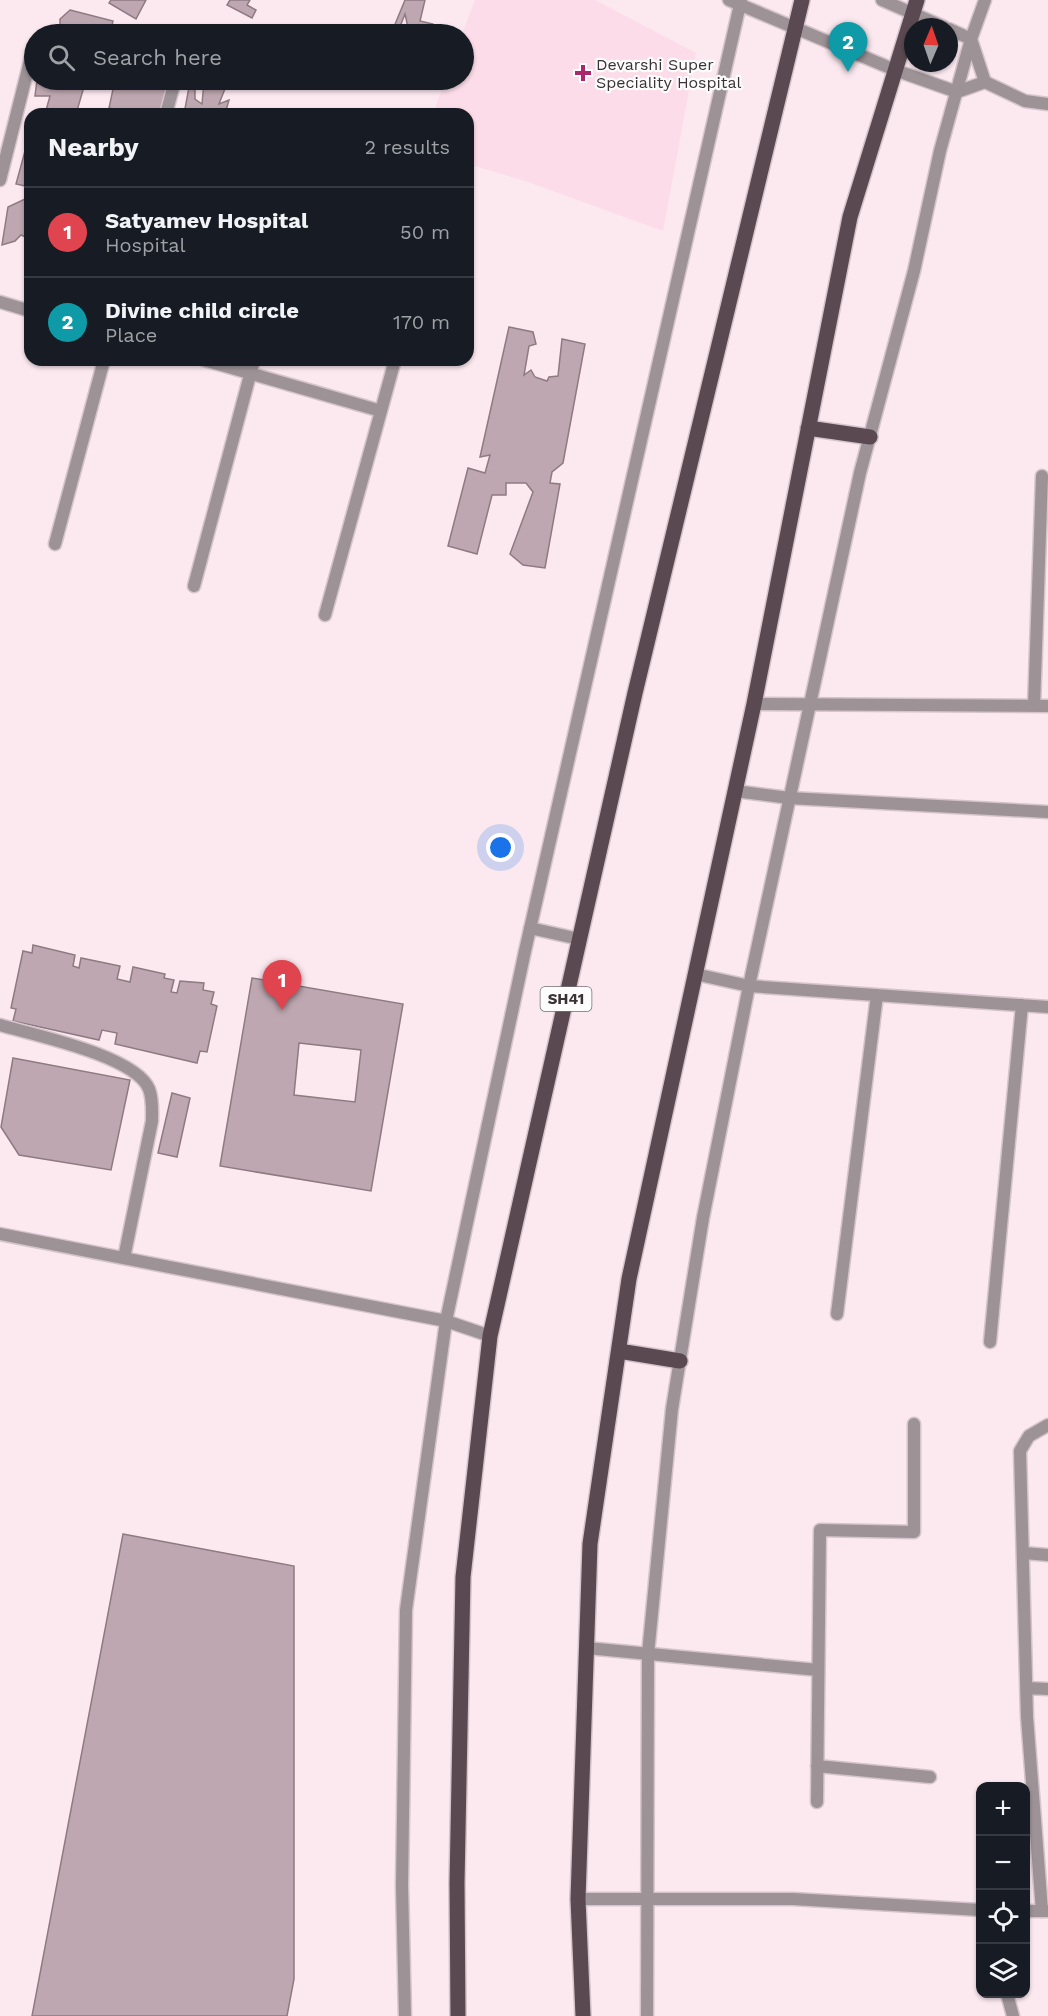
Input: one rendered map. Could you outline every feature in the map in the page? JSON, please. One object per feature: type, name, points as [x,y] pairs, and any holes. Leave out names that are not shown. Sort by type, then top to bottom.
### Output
[{"type":"main road","name":"SH41","points":[[458,2016],[457,1883],[463,1578],[490,1336],[635,693],[802,0]]},
{"type":"main road","points":[[583,2016],[578,1899],[590,1544],[629,1279],[754,704],[850,217],[915,6]]},
{"type":"main road","points":[[808,428],[870,437]]},
{"type":"main road","points":[[619,1351],[681,1361]]},
{"type":"street","points":[[882,0],[915,6],[932,18]]},
{"type":"street","points":[[647,2016],[648,1654],[672,1409],[703,1218],[749,986],[809,704],[870,437],[915,271],[940,150],[971,39],[985,0]]},
{"type":"street","points":[[405,2016],[402,1886],[406,1610],[446,1321],[530,928],[737,2],[895,70],[957,92],[985,82],[1025,101],[1048,105]]},
{"type":"street","points":[[958,33],[971,39],[985,82]]},
{"type":"street","points":[[0,180],[24,85]]},
{"type":"street","points":[[168,108],[173,90]]},
{"type":"street","points":[[0,303],[24,309]]},
{"type":"street","points":[[55,544],[102,366]]},
{"type":"street","points":[[225,366],[381,411]]},
{"type":"street","points":[[195,586],[252,366]]},
{"type":"street","points":[[325,615],[393,366]]},
{"type":"street","points":[[1034,706],[1042,476]]},
{"type":"street","points":[[754,704],[1048,706]]},
{"type":"street","points":[[735,791],[789,798],[1048,812]]},
{"type":"street","points":[[530,928],[579,939]]},
{"type":"street","points":[[695,974],[749,986],[1048,1007]]},
{"type":"street","points":[[837,1314],[877,995]]},
{"type":"street","points":[[990,1342],[1022,1005]]},
{"type":"street","points":[[0,1024],[112,1058],[129,1067],[149,1088],[152,1101],[152,1121],[124,1258]]},
{"type":"street","points":[[0,1234],[446,1321],[490,1336]]},
{"type":"street","points":[[817,1802],[820,1530],[914,1532],[914,1424]]},
{"type":"street","points":[[1045,1911],[1027,1688],[1020,1451],[1029,1436],[1048,1425]]},
{"type":"street","points":[[1023,1553],[1048,1555]]},
{"type":"street","points":[[587,1648],[818,1670]]},
{"type":"street","points":[[1027,1688],[1048,1689]]},
{"type":"street","points":[[817,1766],[930,1777]]},
{"type":"street","points":[[578,1899],[793,1899],[976,1910]]},
{"type":"street","points":[[1008,1998],[1013,2016]]},
{"type":"shaded area","points":[[475,0],[595,0],[696,53],[663,231],[528,182],[474,166],[474,108],[435,108],[441,90],[474,90],[474,24],[466,24]]},
{"type":"building","points":[[111,0],[146,0],[136,19],[109,3]]},
{"type":"building","points":[[230,0],[250,0],[247,5],[256,10],[252,18],[227,5]]},
{"type":"building","points":[[405,0],[425,0],[420,21],[433,24],[407,24],[405,14],[401,24],[395,24]]},
{"type":"building","points":[[70,10],[113,21],[112,24],[60,24],[60,19]]},
{"type":"building","points":[[36,90],[83,90],[78,108],[47,108],[50,96],[35,96]]},
{"type":"building","points":[[113,90],[167,90],[163,108],[109,108]]},
{"type":"building","points":[[188,90],[195,90],[195,99],[202,104],[203,90],[224,90],[219,104],[229,100],[227,108],[185,108]]},
{"type":"building","points":[[24,155],[24,186],[16,184]]},
{"type":"building","points":[[24,199],[24,236],[21,235],[15,241],[2,245],[8,207]]},
{"type":"building","points":[[509,327],[533,332],[536,344],[529,346],[524,375],[531,370],[535,377],[547,381],[549,377],[558,376],[562,339],[585,344],[563,463],[552,472],[550,483],[560,484],[545,568],[523,565],[510,554],[533,492],[526,483],[506,483],[506,495],[492,495],[477,554],[448,546],[468,468],[485,473],[490,455],[480,457]]},
{"type":"building","points":[[33,945],[75,955],[73,966],[79,968],[81,958],[120,966],[117,979],[130,982],[133,967],[165,974],[164,978],[174,980],[171,992],[177,993],[180,981],[204,983],[203,990],[214,992],[211,1004],[217,1006],[207,1052],[200,1051],[197,1063],[115,1044],[117,1033],[102,1030],[99,1040],[13,1021],[16,1009],[11,1008],[23,951],[32,953]]},
{"type":"building","points":[[252,978],[403,1004],[371,1191],[220,1166]],"holes":[[[299,1043],[361,1050],[355,1102],[294,1095]]]},
{"type":"building","points":[[13,1058],[130,1080],[111,1170],[19,1155],[1,1127]]},
{"type":"building","points":[[172,1093],[190,1098],[177,1157],[158,1153]]},
{"type":"building","points":[[123,1534],[294,1566],[294,1979],[287,2016],[32,2016]]},
{"type":"place","name":"Divine child circle","points":[[848,72]]},
{"type":"place","name":"Devarshi Super Speciality Hospital","points":[[583,73]]},
{"type":"place","name":"Satyamev Hospital","points":[[282,1010]]}]
